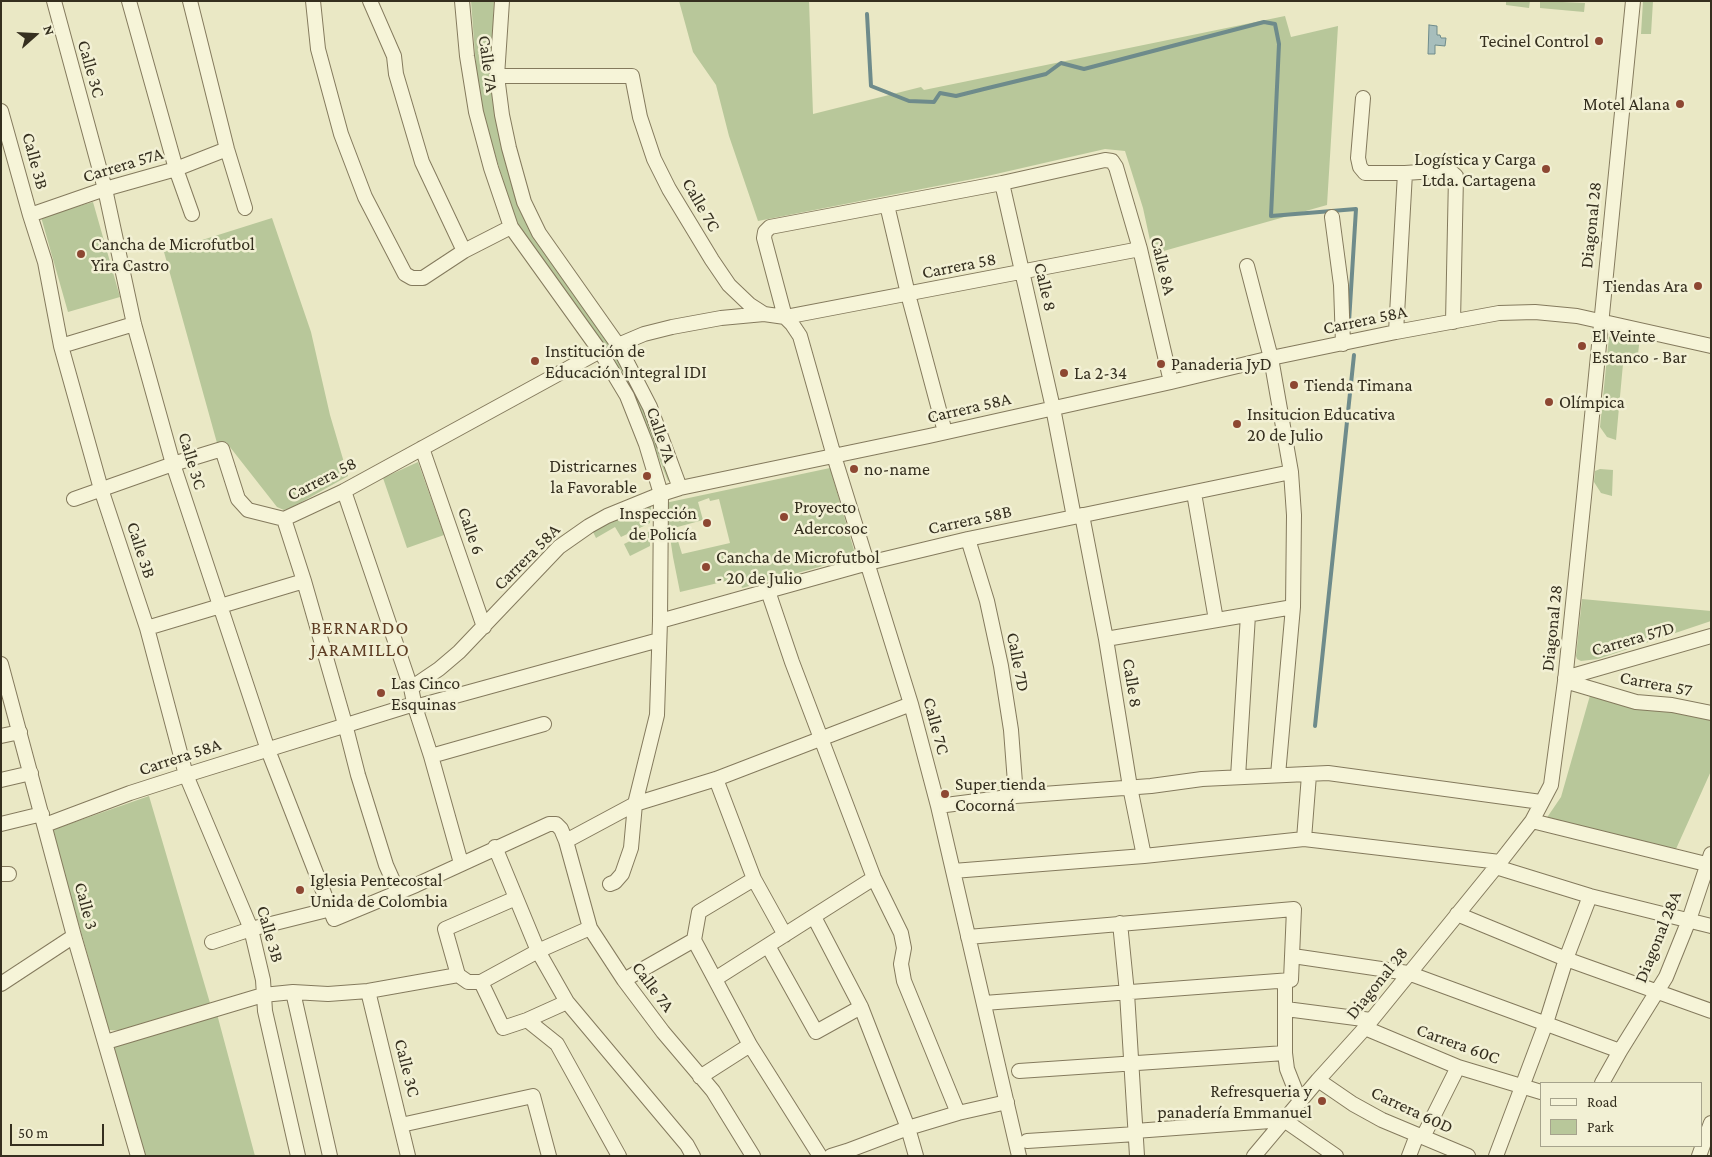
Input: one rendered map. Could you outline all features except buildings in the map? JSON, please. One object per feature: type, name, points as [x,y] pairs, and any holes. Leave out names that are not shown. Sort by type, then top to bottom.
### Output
[{"type":"street","name":"Calle 3C","points":[[54,1],[105,188],[134,324],[173,464],[219,608],[268,750],[332,914]]},
{"type":"street","points":[[129,1],[176,169],[192,214]]},
{"type":"street","points":[[190,1],[227,149],[245,208]]},
{"type":"street","points":[[313,1],[318,49],[341,134],[365,197],[405,274],[412,278],[423,278],[464,251],[511,228]]},
{"type":"street","points":[[370,1],[394,56],[396,74],[422,162],[464,251]]},
{"type":"street","name":"Calle 7A","points":[[462,1],[467,56],[476,112],[491,168],[511,228],[600,351],[627,396],[646,444],[661,494],[657,715],[634,804],[632,848],[622,874],[615,882],[610,884]]},
{"type":"street","name":"Calle 7A","points":[[502,1],[498,76],[502,115],[524,202],[539,233],[618,345],[650,407],[680,488]]},
{"type":"street","name":"Diagonal 28","points":[[1254,1156],[1368,1024],[1498,864],[1532,821],[1551,785],[1565,679],[1633,1]]},
{"type":"street","name":"Calle 7C","points":[[498,76],[632,76],[646,138],[669,189],[697,237],[730,285],[750,305],[764,314],[785,317]]},
{"type":"street","points":[[1363,98],[1358,158],[1360,167],[1365,173],[1449,170],[1456,176],[1452,322]]},
{"type":"street","name":"Calle 3B","points":[[1,111],[30,216],[45,262],[61,346],[101,489],[147,628],[186,774],[251,929],[263,980],[263,995],[298,1156]]},
{"type":"street","name":"Carrera 57A","points":[[30,216],[105,188],[176,169],[227,149]]},
{"type":"street","name":"Calle 8A","points":[[1002,183],[1105,160],[1112,161],[1116,167],[1140,249],[1171,382]]},
{"type":"street","points":[[1396,332],[1405,173]]},
{"type":"street","points":[[945,432],[908,294],[887,205],[1002,183]]},
{"type":"street","name":"Calle 8","points":[[1002,183],[1106,639],[1130,787],[1144,856]]},
{"type":"street","name":"Calle 7C","points":[[887,205],[770,227],[765,232],[764,238],[785,317],[800,336],[834,456],[911,704],[938,806],[1017,1155]]},
{"type":"street","points":[[1332,217],[1341,285],[1342,344]]},
{"type":"street","name":"Carrera 58","points":[[785,317],[1023,273],[1140,249]]},
{"type":"street","points":[[1247,266],[1270,358],[1291,472],[1294,515],[1292,607],[1278,775]]},
{"type":"street","name":"Carrera 58A","points":[[411,688],[439,669],[484,627],[559,547],[607,516],[680,488],[945,432],[1270,358],[1499,313],[1535,312],[1577,316],[1601,321]]},
{"type":"street","points":[[618,345],[644,334],[672,327],[721,318],[764,314]]},
{"type":"street","points":[[1601,321],[1711,346]]},
{"type":"street","points":[[61,346],[134,324]]},
{"type":"street","name":"Carrera 58","points":[[74,499],[222,449],[238,499],[248,510],[284,519],[344,491],[600,351]]},
{"type":"street","name":"Calle 6","points":[[422,448],[484,627]]},
{"type":"street","name":"Carrera 58B","points":[[660,621],[868,563],[968,539],[1291,472]]},
{"type":"street","points":[[344,491],[411,688],[414,706],[431,756],[461,863]]},
{"type":"street","points":[[1194,493],[1216,620]]},
{"type":"street","points":[[284,519],[304,581],[374,829],[398,892]]},
{"type":"street","name":"Calle 7D","points":[[968,539],[987,602],[1001,666],[1011,730],[1016,796]]},
{"type":"street","points":[[147,628],[304,581]]},
{"type":"street","points":[[768,591],[792,662],[874,878],[901,933],[904,948],[901,964],[904,981],[958,1113]]},
{"type":"street","points":[[1106,639],[1292,607]]},
{"type":"street","points":[[1238,777],[1248,615]]},
{"type":"street","name":"Carrera 57D","points":[[1565,679],[1711,636]]},
{"type":"street","name":"Carrera 58A","points":[[1,824],[43,820],[345,724],[659,640]]},
{"type":"street","name":"Calle 3","points":[[1,664],[7,707],[20,732],[74,936],[138,1156]]},
{"type":"street","name":"Carrera 57","points":[[1565,679],[1636,702],[1672,705],[1711,713]]},
{"type":"street","points":[[566,842],[634,804],[716,779],[911,704]]},
{"type":"street","points":[[431,756],[544,724]]},
{"type":"street","points":[[1,736],[20,732]]},
{"type":"street","points":[[1,780],[31,773]]},
{"type":"street","points":[[938,806],[1016,796],[1202,779],[1328,773],[1541,802]]},
{"type":"street","points":[[1304,839],[1309,775]]},
{"type":"street","points":[[716,779],[754,880],[785,935]]},
{"type":"street","points":[[1532,821],[1708,858]]},
{"type":"street","name":"Calle 7A","points":[[495,847],[549,824],[556,824],[562,829],[590,928],[624,980],[713,1091],[752,1156]]},
{"type":"street","points":[[953,870],[1144,856],[1304,839],[1498,864],[1590,896],[1711,926]]},
{"type":"street","points":[[212,942],[251,929],[332,914],[398,892],[495,847],[538,950],[567,1002],[687,1145],[694,1156]]},
{"type":"street","name":"Diagonal 28A","points":[[1603,1082],[1666,978],[1689,920],[1708,858]]},
{"type":"street","points":[[715,979],[874,878]]},
{"type":"street","points":[[754,880],[698,912],[694,940],[750,1045],[820,1156]]},
{"type":"street","points":[[1496,1156],[1546,1023],[1566,959],[1590,896]]},
{"type":"street","points":[[516,898],[445,929],[458,975],[468,982],[481,982],[538,950],[590,928]]},
{"type":"street","points":[[968,937],[1294,909],[1291,980],[984,1004]]},
{"type":"street","points":[[1457,914],[1566,959],[1711,1011]]},
{"type":"street","points":[[814,917],[861,1007],[908,1128],[916,1156]]},
{"type":"street","points":[[1120,923],[1127,993],[1137,1156]]},
{"type":"street","points":[[1,984],[74,936]]},
{"type":"street","points":[[624,980],[694,940]]},
{"type":"street","points":[[768,946],[816,1032],[861,1007]]},
{"type":"street","points":[[1293,956],[1408,973],[1620,1051]]},
{"type":"street","points":[[106,1042],[263,995],[293,992],[328,994],[368,990],[458,975]]},
{"type":"street","points":[[1285,981],[1285,1053],[1287,1069],[1300,1102]]},
{"type":"street","points":[[481,982],[504,1028],[567,1002]]},
{"type":"street","name":"Calle 3C","points":[[368,990],[408,1156]]},
{"type":"street","points":[[293,992],[330,1156]]},
{"type":"street","name":"Carrera 60C","points":[[1286,1009],[1368,1024],[1458,1067],[1540,1092]]},
{"type":"street","points":[[527,1020],[557,1044],[619,1156]]},
{"type":"street","points":[[700,1077],[750,1045]]},
{"type":"street","points":[[1019,1071],[1285,1053]]},
{"type":"street","points":[[1409,1156],[1458,1067]]},
{"type":"street","name":"Carrera 60D","points":[[1318,1080],[1353,1104],[1382,1120],[1468,1156]]},
{"type":"street","points":[[401,1125],[533,1096],[549,1156]]},
{"type":"street","points":[[831,1156],[848,1154],[908,1128],[958,1113],[1006,1102]]},
{"type":"street","points":[[1027,1141],[1284,1120],[1336,1156]]},
{"type":"street","points":[[1703,1137],[1711,1123]]},
{"type":"green space","points":[[471,1],[494,1],[491,77],[527,218],[617,352],[636,387],[673,479],[668,481],[644,422],[611,355],[516,223],[486,124],[477,79]]},
{"type":"green space","points":[[679,1],[809,1],[813,114],[921,87],[924,90],[1285,16],[1291,37],[1338,26],[1327,205],[1153,254],[1143,208],[1125,151],[1105,149],[983,177],[758,221],[729,136],[716,85],[693,52]]},
{"type":"green space","points":[[1506,1],[1530,1],[1529,8],[1506,5]]},
{"type":"green space","points":[[1540,1],[1585,3],[1584,12],[1540,8]]},
{"type":"green space","points":[[1643,1],[1653,1],[1651,34],[1641,34]]},
{"type":"green space","points":[[93,202],[120,297],[68,312],[41,217]]},
{"type":"green space","points":[[272,218],[311,332],[330,415],[348,476],[291,508],[284,510],[277,507],[226,442],[217,443],[164,252]]},
{"type":"green space","points":[[1617,333],[1640,337],[1638,354],[1624,353],[1616,440],[1607,437],[1600,427],[1609,337]]},
{"type":"green space","points":[[418,462],[444,535],[407,548],[383,478]]},
{"type":"green space","name":"Proyecto Adercosoc","points":[[830,468],[856,557],[742,588],[739,578],[680,592],[665,503]],"holes":[[[709,498],[710,501],[719,499],[730,543],[682,554],[674,528],[703,520],[698,502]]]},
{"type":"green space","points":[[1600,469],[1613,470],[1612,496],[1601,493],[1594,482],[1595,471]]},
{"type":"green space","points":[[651,506],[650,523],[621,537],[615,527],[596,538],[592,530],[607,522]]},
{"type":"green space","points":[[650,531],[650,546],[630,556],[624,544]]},
{"type":"green space","points":[[1582,599],[1711,611],[1711,621],[1598,659],[1581,661],[1576,656]]},
{"type":"green space","points":[[1591,692],[1672,712],[1711,719],[1711,771],[1676,849],[1546,819],[1561,797]]},
{"type":"green space","points":[[149,796],[210,1003],[123,1031],[109,1030],[52,830]]},
{"type":"green space","points":[[217,1014],[255,1156],[143,1156],[115,1061],[114,1046]]},
{"type":"water","points":[[1429,25],[1437,26],[1437,35],[1440,35],[1441,38],[1446,38],[1445,46],[1435,45],[1435,54],[1428,54]]},
{"type":"waterway","points":[[867,14],[871,86],[909,101],[934,102],[940,93],[956,96],[1046,74],[1061,63],[1084,69],[1264,22],[1275,24],[1279,44],[1271,216],[1356,209],[1349,322]]},
{"type":"waterway","points":[[1315,726],[1354,355]]},
{"type":"place","name":"Tecinel Control","points":[[1599,41]]},
{"type":"place","name":"Motel Alana","points":[[1680,104]]},
{"type":"place","name":"Logística y Carga Ltda. Cartagena","points":[[1546,169]]},
{"type":"place","name":"Cancha de Microfutbol Yira Castro","points":[[81,254]]},
{"type":"place","name":"Tiendas Ara","points":[[1698,286]]},
{"type":"place","name":"El Veinte Estanco - Bar","points":[[1582,346]]},
{"type":"place","name":"Institución de Educación Integral IDI","points":[[535,361]]},
{"type":"place","name":"Panaderia JyD","points":[[1161,364]]},
{"type":"place","name":"La 2-34","points":[[1064,373]]},
{"type":"place","name":"Tienda Timana","points":[[1294,385]]},
{"type":"place","name":"Olímpica","points":[[1549,402]]},
{"type":"place","name":"Insitucion Educativa 20 de Julio","points":[[1237,424]]},
{"type":"place","name":"no-name","points":[[854,469]]},
{"type":"place","name":"Districarnes la Favorable","points":[[647,476]]},
{"type":"place","name":"Proyecto Adercosoc","points":[[784,517]]},
{"type":"place","name":"Inspección de Policía","points":[[707,523]]},
{"type":"place","name":"Cancha de Microfutbol - 20 de Julio","points":[[706,567]]},
{"type":"place","name":"Las Cinco Esquinas","points":[[381,693]]},
{"type":"place","name":"Super tienda Cocorná","points":[[945,794]]},
{"type":"place","name":"Iglesia Pentecostal Unida de Colombia","points":[[300,890]]},
{"type":"place","name":"Refresqueria y panadería Emmanuel","points":[[1322,1101]]},
{"type":"district","name":"BERNARDO JARAMILLO","points":[[360,639]]}]
